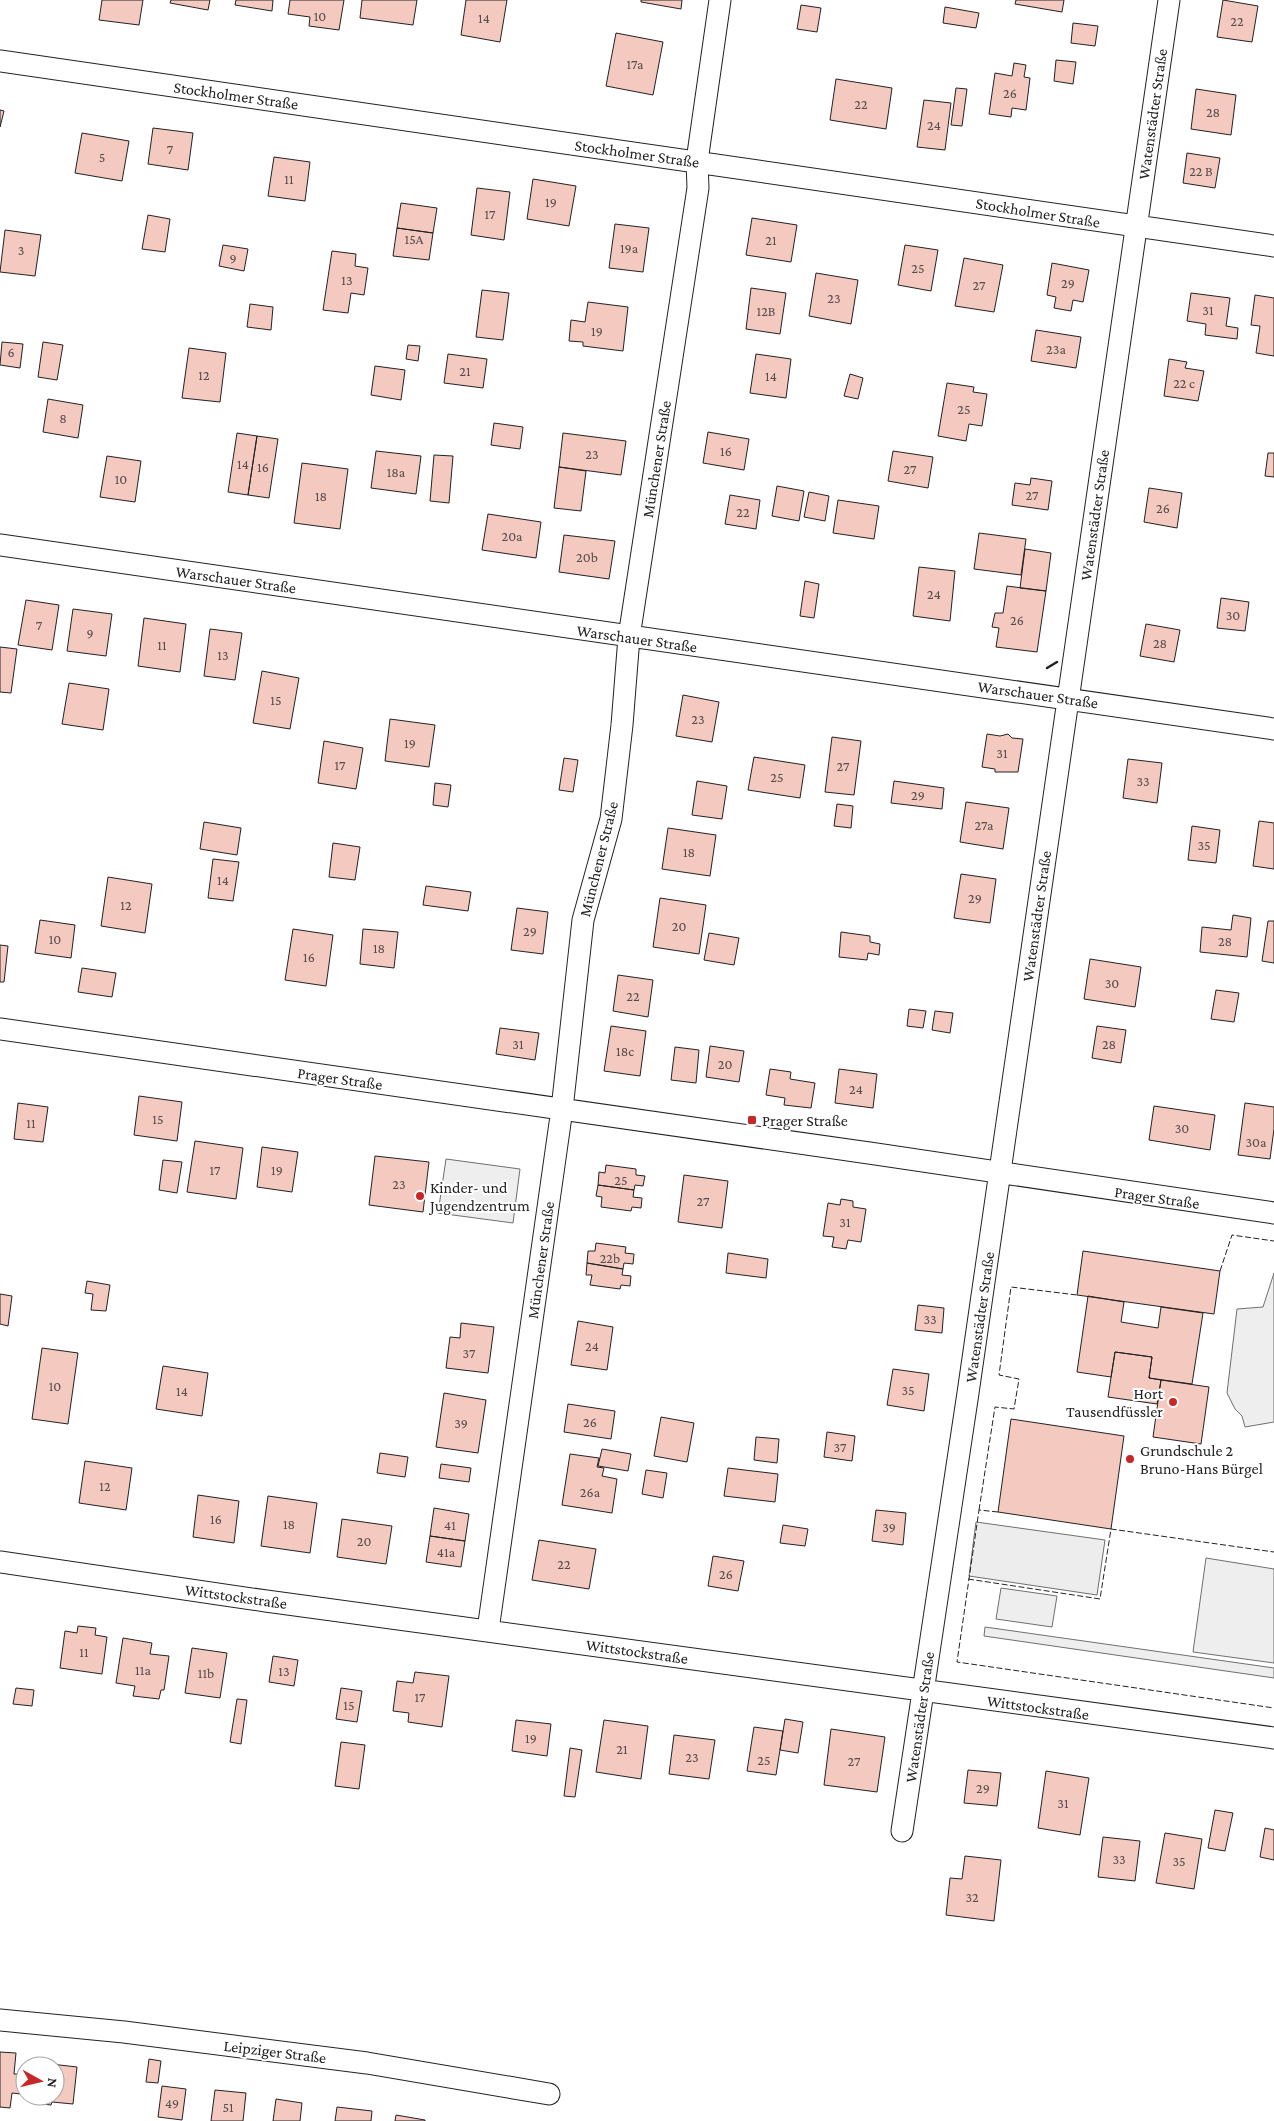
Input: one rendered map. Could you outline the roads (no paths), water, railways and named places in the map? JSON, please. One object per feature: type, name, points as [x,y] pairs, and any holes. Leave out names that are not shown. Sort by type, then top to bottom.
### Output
[{"type":"street","name":"Münchener Straße","points":[[488,1630],[562,1109],[583,920],[611,819],[622,725],[629,637],[698,188],[697,161],[720,0]]},
{"type":"street","name":"Watenstädter Straße","points":[[902,1831],[1169,0]]},
{"type":"street","name":"Stockholmer Straße","points":[[0,61],[1274,246]]},
{"type":"street","name":"Warschauer Straße","points":[[0,545],[1274,729]]},
{"type":"street","name":"Prager Straße","points":[[0,1029],[562,1109],[1274,1214]]},
{"type":"street","name":"Wittstockstraße","points":[[0,1562],[266,1601],[488,1630],[923,1692],[1274,1738]]},
{"type":"street","name":"Leipziger Straße","points":[[0,2020],[124,2032],[368,2064],[549,2094]]},
{"type":"place","name":"Prager Straße","points":[[752,1120]]},
{"type":"place","name":"Kinder- und Jugendzentrum","points":[[420,1196]]},
{"type":"place","name":"Hort Tausendfüssler","points":[[1173,1402]]},
{"type":"place","name":"Grundschule 2 Bruno-Hans Bürgel","points":[[1130,1459]]}]
